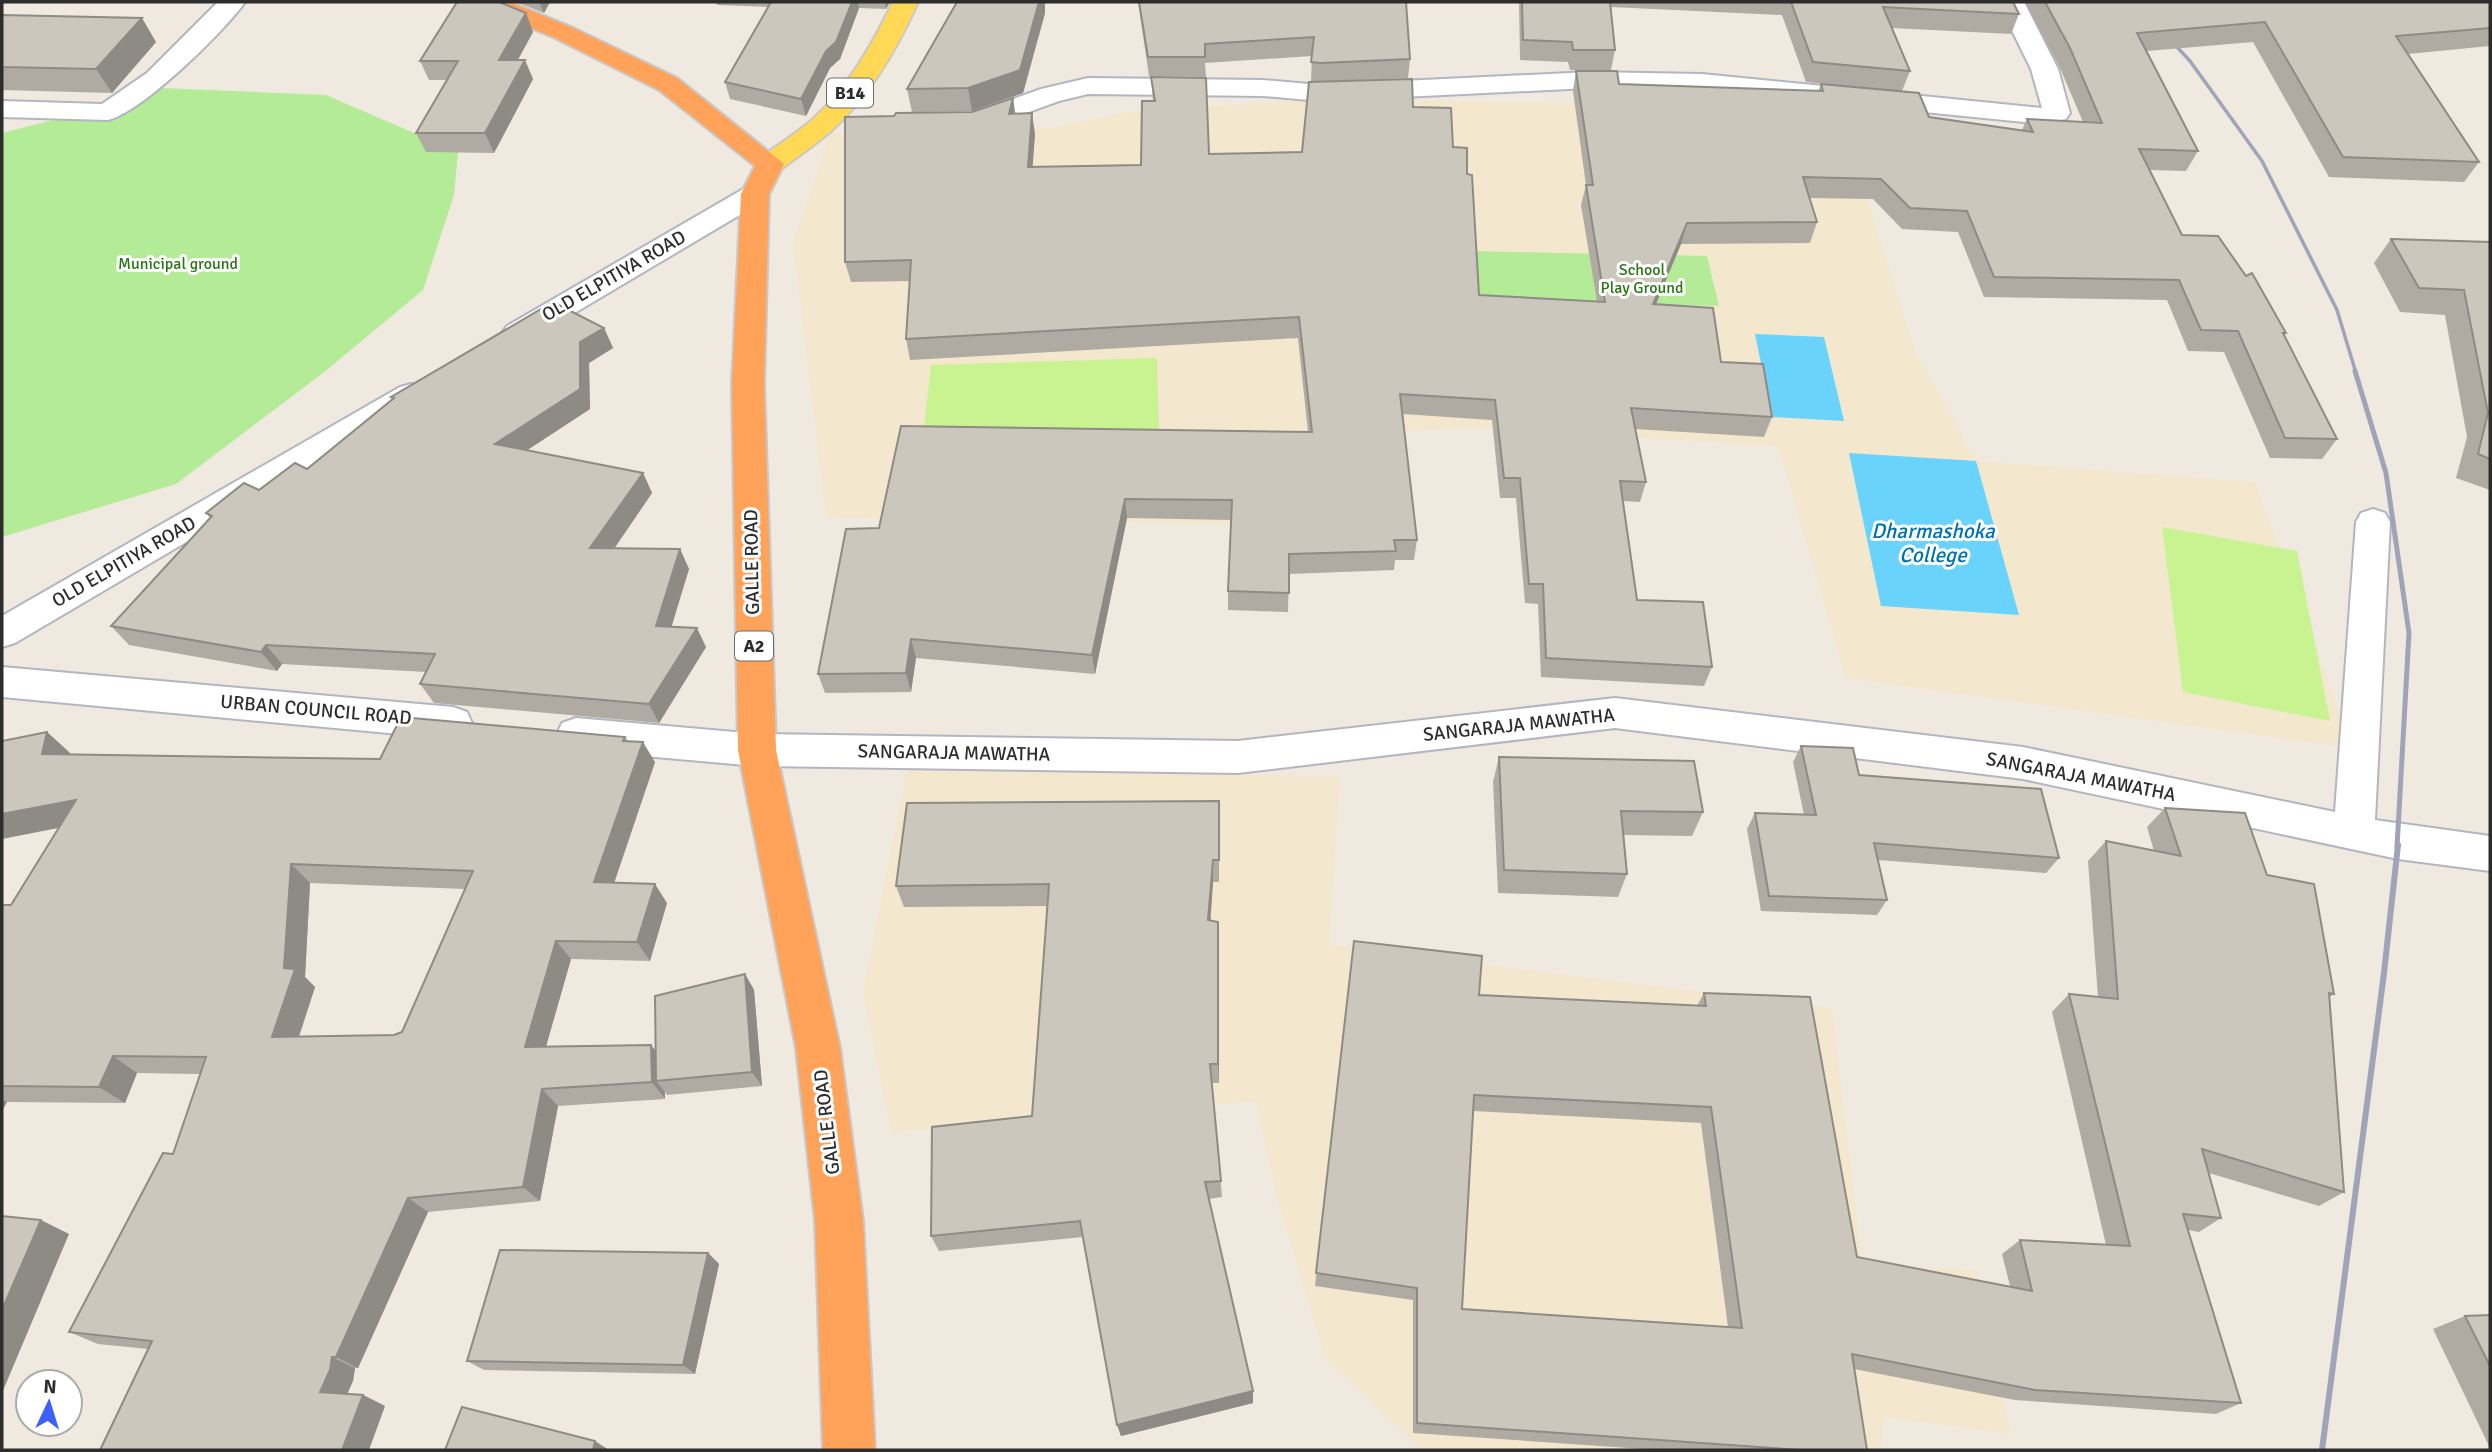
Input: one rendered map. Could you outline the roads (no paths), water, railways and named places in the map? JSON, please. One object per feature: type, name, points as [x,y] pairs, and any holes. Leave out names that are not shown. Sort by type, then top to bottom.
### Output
[{"type":"highway","points":[[489,2],[562,32],[667,84],[763,179]]},
{"type":"highway","name":"GALLE ROAD","points":[[763,179],[748,384],[757,750],[818,1048],[839,1221],[849,1450]]},
{"type":"main road","name":"B14","points":[[763,179],[823,124],[862,80],[891,36],[905,2]]},
{"type":"street","points":[[2,109],[108,112],[156,79],[232,2]]},
{"type":"street","points":[[939,123],[975,122],[1049,95],[1088,86],[1263,88],[1320,93],[1589,80],[1702,82],[2043,116],[2056,113],[2054,97],[2038,52],[2011,2]]},
{"type":"street","points":[[823,124],[864,124]]},
{"type":"street","name":"OLD ELPITIYA ROAD","points":[[492,347],[763,179]]},
{"type":"street","name":"OLD ELPITIYA ROAD","points":[[2,633],[432,382]]},
{"type":"street","points":[[2354,832],[2373,522]]},
{"type":"street","name":"URBAN COUNCIL ROAD","points":[[2,682],[482,725]]},
{"type":"street","name":"SANGARAJA MAWATHA","points":[[757,750],[1238,757],[1615,713],[2023,763],[2398,842],[2490,853]]},
{"type":"street","points":[[537,730],[757,750]]},
{"type":"water","points":[[1755,334],[1824,337],[1844,421],[1772,417]]},
{"type":"water","name":"Dharmashoka College","points":[[1849,453],[1976,461],[2019,615],[1881,606]]},
{"type":"railway","points":[[2165,34],[2190,61],[2262,161],[2337,310],[2356,373]]},
{"type":"railway","points":[[2355,371],[2386,473],[2409,633],[2397,847]]},
{"type":"railway","points":[[2322,1450],[2398,845]]},
{"type":"park label","name":"Municipal ground","points":[[178,264]]},
{"type":"park label","name":"School Play Ground","points":[[1642,279]]}]
